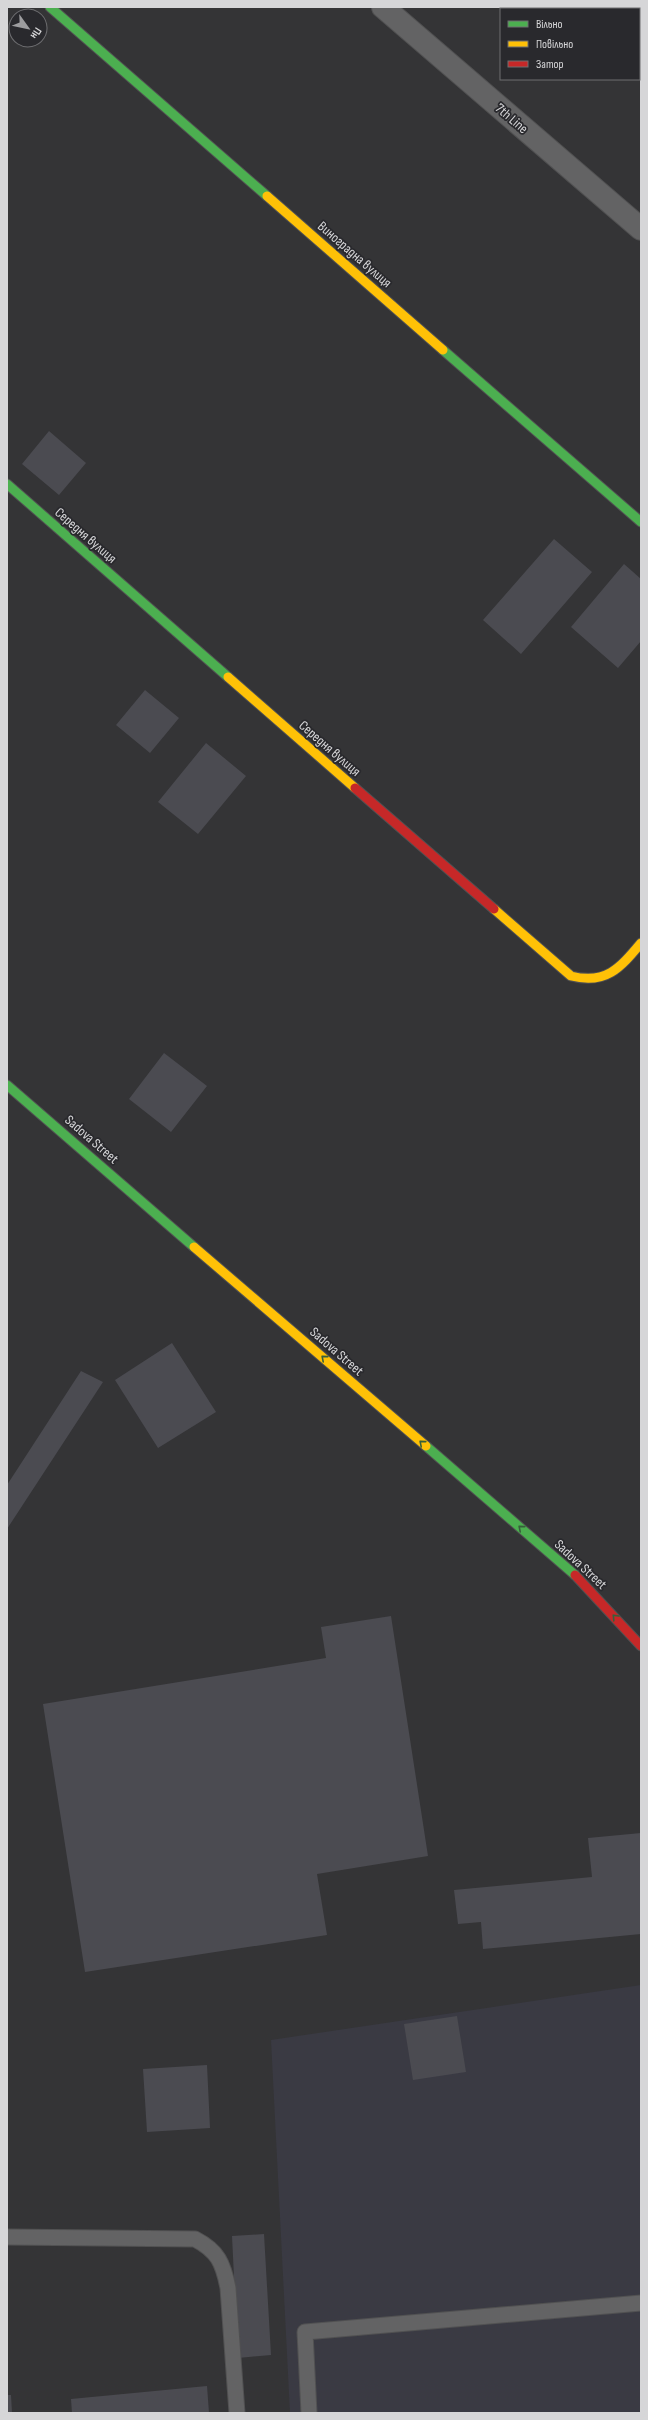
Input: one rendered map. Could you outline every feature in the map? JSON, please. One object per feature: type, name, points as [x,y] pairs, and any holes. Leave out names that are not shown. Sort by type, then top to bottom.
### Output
[{"type":"street","name":"Виноградна вулиця","points":[[50,7],[641,522]]},
{"type":"street","name":"7th Line","points":[[383,7],[641,229]]},
{"type":"street","name":"Середня вулиця","points":[[7,484],[571,976],[584,981],[601,978],[619,968],[641,943]]},
{"type":"street","name":"Sadova Street","points":[[7,1085],[581,1580],[641,1646]]},
{"type":"lane","points":[[7,2237],[195,2239],[209,2246],[217,2256],[224,2272],[228,2288],[237,2413]]},
{"type":"lane","points":[[309,2413],[305,2332],[641,2303]]},
{"type":"shaded area","points":[[641,1985],[641,2413],[290,2413],[271,2040]]},
{"type":"building","points":[[49,431],[86,463],[59,495],[22,464]]},
{"type":"building","points":[[554,539],[592,572],[521,654],[483,620]]},
{"type":"building","points":[[624,564],[641,579],[641,641],[618,668],[571,627]]},
{"type":"building","points":[[145,690],[179,718],[150,753],[116,725]]},
{"type":"building","points":[[206,743],[246,776],[198,834],[158,802]]},
{"type":"building","points":[[164,1053],[207,1086],[171,1132],[129,1099]]},
{"type":"building","points":[[172,1343],[216,1412],[158,1448],[115,1380]]},
{"type":"building","points":[[81,1371],[103,1382],[7,1529],[7,1485]]},
{"type":"building","points":[[391,1616],[428,1856],[317,1874],[327,1935],[85,1972],[43,1704],[326,1658],[321,1627]]},
{"type":"building","points":[[641,1833],[641,1934],[483,1949],[481,1922],[458,1924],[454,1890],[592,1877],[588,1838]]},
{"type":"building","points":[[457,2016],[466,2072],[413,2080],[404,2024]]},
{"type":"building","points":[[207,2065],[210,2128],[147,2132],[143,2069]]},
{"type":"building","points":[[264,2234],[271,2355],[238,2358],[232,2236]]},
{"type":"building","points":[[207,2386],[209,2413],[72,2413],[71,2399]]},
{"type":"building","points":[[7,2395],[11,2395],[12,2413],[7,2413]]},
{"type":"traffic: fast","points":[[50,7],[267,196]]},
{"type":"traffic: fast","points":[[443,350],[641,522]]},
{"type":"traffic: fast","points":[[7,484],[228,677]]},
{"type":"traffic: fast","points":[[7,1085],[194,1247]]},
{"type":"traffic: fast","points":[[426,1446],[575,1575]]},
{"type":"traffic: slow","points":[[267,196],[443,350]]},
{"type":"traffic: slow","points":[[228,677],[355,788]]},
{"type":"traffic: slow","points":[[494,909],[571,976],[583,978],[603,976],[619,967],[641,943]]},
{"type":"traffic: slow","points":[[194,1247],[426,1446]]},
{"type":"traffic: jam","points":[[355,788],[494,909]]},
{"type":"traffic: jam","points":[[575,1575],[641,1646]]}]
